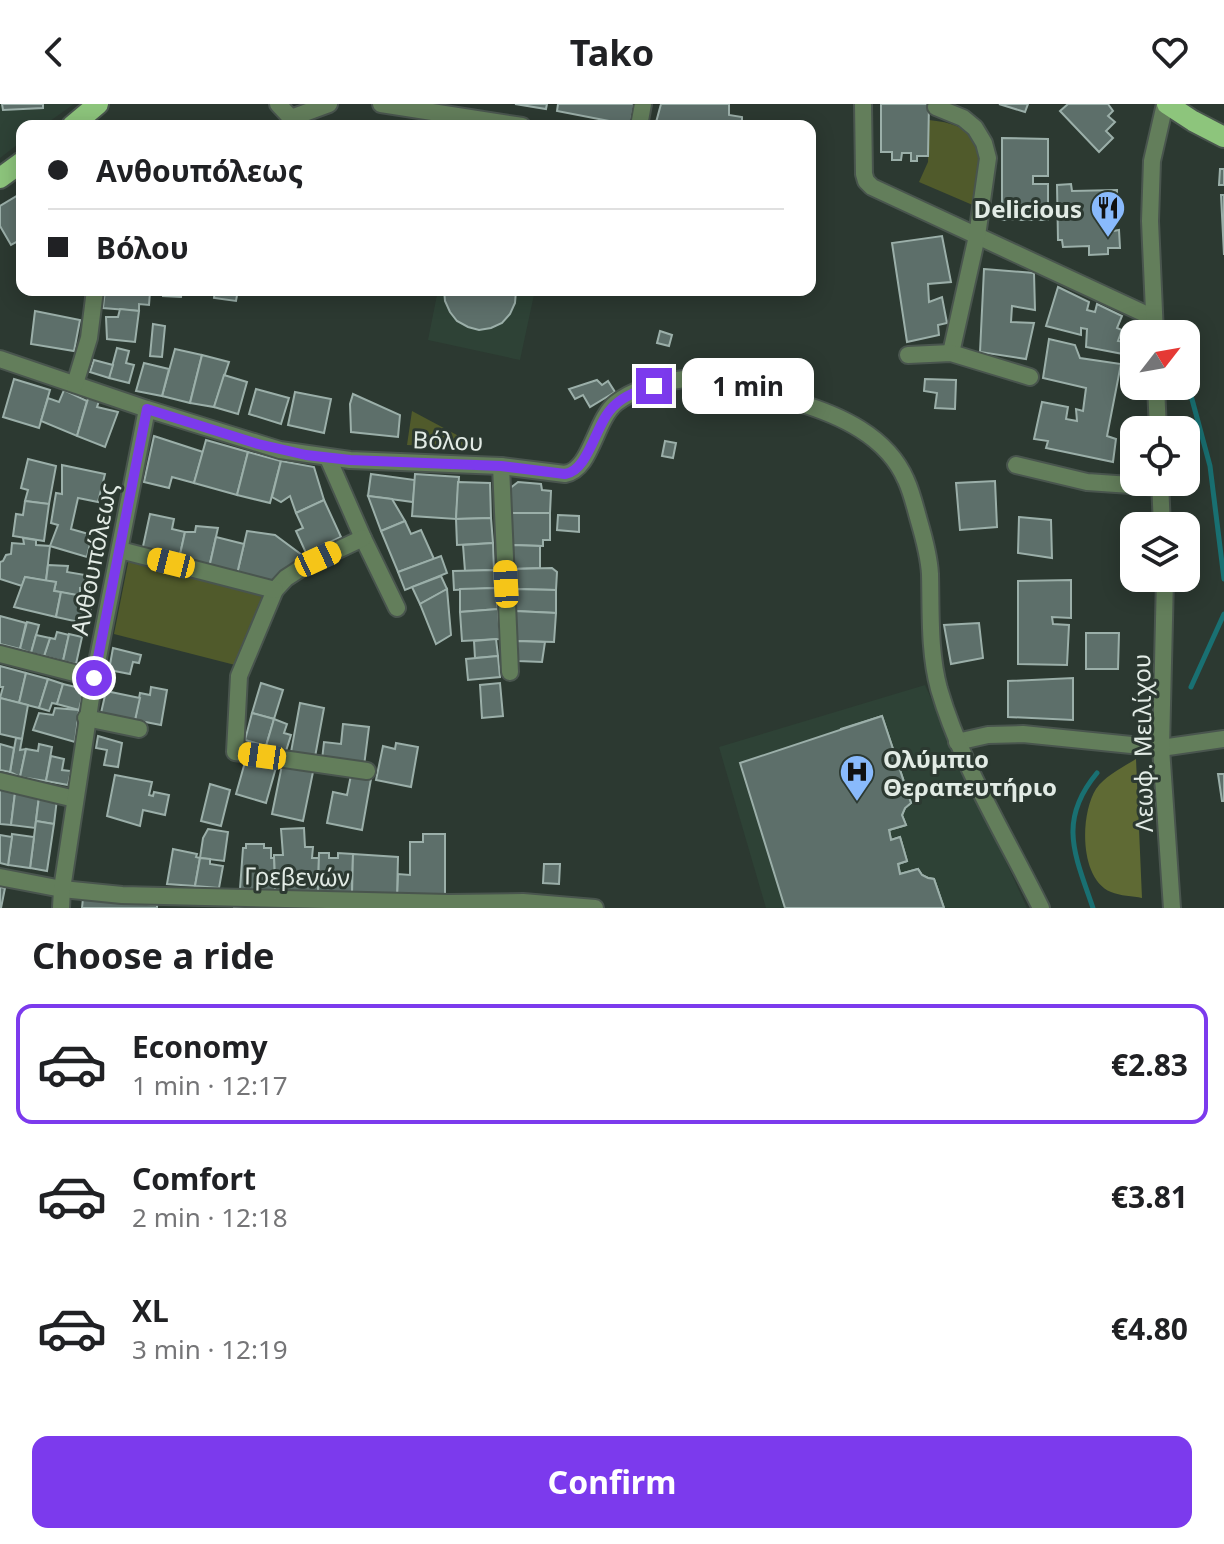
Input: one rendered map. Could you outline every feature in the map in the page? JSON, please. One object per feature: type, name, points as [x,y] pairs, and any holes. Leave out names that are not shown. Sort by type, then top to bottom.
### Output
[{"type":"main road","points":[[1166,104],[1224,137]]},
{"type":"street","points":[[278,104],[291,118],[329,104]]},
{"type":"street","points":[[381,104],[491,120]]},
{"type":"street","points":[[863,104],[866,181],[882,192],[977,236],[1142,320]]},
{"type":"street","points":[[1154,320],[1150,221],[1152,161],[1166,104]]},
{"type":"street","points":[[936,107],[969,122],[980,133],[987,153],[977,236],[951,353]]},
{"type":"street","points":[[75,384],[89,338],[94,296]]},
{"type":"street","points":[[908,355],[951,353],[1030,377]]},
{"type":"street","name":"Βόλου","points":[[0,359],[280,450],[328,458],[501,466],[573,473],[581,465],[601,423],[616,403],[638,391],[670,381],[689,379],[728,384],[792,400],[862,430],[878,443],[906,479],[929,564],[932,647],[938,684],[957,742],[1041,908]]},
{"type":"street","name":"Ανθουπόλεως","points":[[61,908],[86,718],[147,409]]},
{"type":"street","points":[[328,458],[397,608]]},
{"type":"street","points":[[1016,465],[1075,480],[1120,485]]},
{"type":"street","points":[[501,466],[510,672]]},
{"type":"street","points":[[363,538],[306,565],[286,578],[275,590],[239,676],[235,752],[367,771]]},
{"type":"street","points":[[120,550],[275,590]]},
{"type":"street","name":"Λεωφ. Μειλίχου","points":[[1165,592],[1161,748],[1172,908]]},
{"type":"street","points":[[0,654],[94,678]]},
{"type":"street","points":[[86,718],[139,729]]},
{"type":"street","points":[[957,742],[988,735],[1023,734],[1161,748],[1224,739]]},
{"type":"street","points":[[0,781],[75,799]]},
{"type":"street","name":"Γρεβενών","points":[[0,877],[62,889],[224,903],[449,906],[523,902],[595,908]]},
{"type":"shaded area","points":[[0,104],[74,104],[51,120],[16,120],[16,146],[0,158]]},
{"type":"shaded area","points":[[437,296],[534,296],[520,360],[428,340]]},
{"type":"shaded area","name":"Ολύμπιο Θεραπευτήριο","points":[[925,685],[1027,908],[766,908],[719,747]]},
{"type":"green space","points":[[929,120],[949,123],[972,137],[979,159],[975,206],[919,182],[928,162]]},
{"type":"green space","points":[[412,411],[483,449],[407,445]]},
{"type":"green space","points":[[129,558],[266,594],[239,666],[114,634]]},
{"type":"green space","points":[[1136,759],[1142,898],[1111,892],[1101,885],[1088,860],[1085,829],[1096,789],[1109,776]]},
{"type":"building","points":[[2,104],[43,104],[43,108],[3,110]]},
{"type":"building","points":[[515,104],[547,104],[546,109]]},
{"type":"building","points":[[558,104],[634,104],[631,120],[604,120],[557,111]]},
{"type":"building","points":[[661,104],[729,104],[729,115],[742,117],[742,120],[657,120]]},
{"type":"building","points":[[881,104],[929,104],[928,156],[917,156],[917,161],[911,161],[911,153],[902,153],[901,160],[892,160],[892,152],[881,152]]},
{"type":"building","points":[[999,104],[1028,104],[1025,112]]},
{"type":"building","points":[[1068,104],[1108,104],[1113,111],[1108,116],[1115,122],[1106,131],[1113,138],[1099,152],[1060,111]]},
{"type":"building","points":[[1002,138],[1048,139],[1048,176],[1033,176],[1033,184],[1048,184],[1048,220],[1002,220]]},
{"type":"building","points":[[1220,169],[1224,169],[1224,185],[1219,185]]},
{"type":"building","points":[[1071,184],[1072,191],[1117,190],[1113,231],[1119,230],[1120,248],[1108,248],[1108,254],[1089,255],[1089,246],[1063,247],[1062,240],[1058,240],[1057,185]]},
{"type":"building","points":[[1221,195],[1224,195],[1224,255]]},
{"type":"building","points":[[16,196],[16,242],[11,245],[0,226],[0,206]]},
{"type":"building","points":[[942,236],[951,282],[928,284],[929,302],[942,297],[947,323],[938,325],[939,335],[907,342],[892,243]]},
{"type":"building","points":[[984,269],[1034,273],[1035,310],[1012,306],[1011,322],[1034,323],[1026,359],[980,352]]},
{"type":"building","points":[[1058,287],[1089,302],[1087,310],[1095,312],[1097,304],[1122,316],[1117,328],[1120,329],[1120,353],[1086,347],[1087,329],[1081,328],[1081,335],[1046,326]]},
{"type":"building","points":[[104,296],[150,296],[149,305],[139,304],[139,311],[103,308]]},
{"type":"building","points":[[214,296],[237,296],[236,301]]},
{"type":"building","points":[[445,296],[516,296],[510,314],[502,323],[479,330],[457,321]]},
{"type":"building","points":[[120,309],[139,311],[135,342],[107,339],[106,317],[118,317]]},
{"type":"building","points":[[35,311],[80,320],[74,351],[31,344]]},
{"type":"building","points":[[153,324],[165,326],[162,357],[150,356]]},
{"type":"building","points":[[660,331],[672,335],[669,346],[657,343]]},
{"type":"building","points":[[1049,339],[1075,345],[1080,358],[1120,364],[1107,436],[1116,439],[1113,462],[1046,448],[1048,441],[1034,439],[1042,402],[1068,407],[1066,419],[1077,421],[1076,409],[1083,411],[1086,388],[1043,378]]},
{"type":"building","points":[[117,348],[129,351],[126,363],[134,365],[129,383],[109,378]]},
{"type":"building","points":[[175,349],[202,355],[190,403],[162,396]]},
{"type":"building","points":[[202,355],[229,362],[214,407],[190,403]]},
{"type":"building","points":[[94,360],[113,365],[109,378],[90,372]]},
{"type":"building","points":[[144,363],[169,369],[162,396],[136,391]]},
{"type":"building","points":[[224,375],[247,382],[238,414],[214,407]]},
{"type":"building","points":[[14,379],[50,390],[39,428],[3,417]]},
{"type":"building","points":[[925,379],[956,380],[955,409],[935,408],[937,393],[924,391]]},
{"type":"building","points":[[597,380],[602,385],[608,381],[615,392],[590,407],[583,395],[575,399],[569,389]]},
{"type":"building","points":[[256,389],[289,398],[281,424],[249,414]]},
{"type":"building","points":[[64,390],[87,401],[77,436],[41,421],[48,398],[59,402]]},
{"type":"building","points":[[90,392],[101,395],[97,407],[118,412],[105,447],[77,436]]},
{"type":"building","points":[[295,392],[331,399],[324,433],[288,425]]},
{"type":"building","points":[[353,394],[400,415],[398,437],[351,432],[350,404]]},
{"type":"building","points":[[154,436],[203,452],[194,483],[172,477],[169,488],[144,482]]},
{"type":"building","points":[[206,440],[248,452],[237,495],[194,483]]},
{"type":"building","points":[[665,441],[676,443],[673,458],[662,456]]},
{"type":"building","points":[[248,452],[281,461],[270,503],[237,495]]},
{"type":"building","points":[[28,459],[56,466],[49,504],[25,501],[28,490],[21,488]]},
{"type":"building","points":[[281,461],[314,467],[324,500],[296,513],[290,496],[281,502],[272,497]]},
{"type":"building","points":[[62,465],[105,474],[98,502],[78,498],[71,529],[92,535],[87,557],[50,546],[58,525],[51,523],[56,493],[62,494]]},
{"type":"building","points":[[371,474],[415,480],[413,502],[368,496]]},
{"type":"building","points":[[415,474],[459,477],[456,519],[412,516]]},
{"type":"building","points":[[995,481],[997,527],[960,530],[956,483]]},
{"type":"building","points":[[458,482],[490,483],[491,518],[456,519]]},
{"type":"building","points":[[518,482],[541,484],[542,490],[551,491],[550,513],[510,513],[509,489]]},
{"type":"building","points":[[368,496],[392,499],[405,521],[381,531]]},
{"type":"building","points":[[324,500],[341,537],[306,553],[296,531],[303,528],[296,513]]},
{"type":"building","points":[[25,501],[49,504],[44,541],[13,536],[16,514],[23,515]]},
{"type":"building","points":[[510,513],[550,513],[550,540],[543,540],[543,546],[512,545]]},
{"type":"building","points":[[150,514],[174,519],[172,529],[185,532],[179,559],[142,551]]},
{"type":"building","points":[[558,515],[579,516],[579,532],[557,530]]},
{"type":"building","points":[[1019,517],[1051,520],[1052,558],[1018,553]]},
{"type":"building","points":[[491,518],[493,543],[457,545],[456,519]]},
{"type":"building","points":[[405,521],[411,534],[421,530],[434,559],[398,572],[381,531]]},
{"type":"building","points":[[196,526],[218,528],[209,568],[179,559],[185,532],[195,532]]},
{"type":"building","points":[[247,531],[275,535],[306,558],[270,583],[237,574]]},
{"type":"building","points":[[216,537],[244,544],[237,574],[209,568]]},
{"type":"building","points":[[23,538],[36,540],[36,545],[50,546],[46,581],[25,577],[22,586],[0,579],[0,562],[11,554],[12,543],[24,544]]},
{"type":"building","points":[[493,543],[494,570],[465,571],[463,545]]},
{"type":"building","points":[[512,545],[540,546],[540,568],[513,569]]},
{"type":"building","points":[[441,556],[447,573],[405,590],[398,572]]},
{"type":"building","points":[[48,565],[68,566],[67,572],[91,576],[89,587],[80,588],[80,596],[54,591],[56,582],[46,581]]},
{"type":"building","points":[[552,568],[557,572],[556,590],[514,589],[513,569]]},
{"type":"building","points":[[494,570],[495,588],[454,590],[453,571]]},
{"type":"building","points":[[441,576],[447,589],[420,604],[412,587]]},
{"type":"building","points":[[25,577],[56,582],[54,591],[61,592],[56,617],[14,607]]},
{"type":"building","points":[[1071,580],[1071,618],[1052,617],[1053,624],[1069,625],[1067,665],[1018,664],[1018,581]]},
{"type":"building","points":[[495,588],[498,609],[460,612],[460,589]]},
{"type":"building","points":[[447,589],[451,635],[436,644],[420,604]]},
{"type":"building","points":[[514,589],[556,590],[556,613],[515,611]]},
{"type":"building","points":[[61,592],[93,598],[88,624],[56,617]]},
{"type":"building","points":[[498,609],[500,639],[462,641],[460,612]]},
{"type":"building","points":[[515,611],[556,613],[554,642],[517,641]]},
{"type":"building","points":[[0,616],[26,623],[20,649],[0,644]]},
{"type":"building","points":[[27,622],[39,625],[31,653],[20,649]]},
{"type":"building","points":[[979,623],[983,658],[951,664],[944,625]]},
{"type":"building","points":[[57,632],[69,635],[63,661],[44,656],[50,638],[55,639]]},
{"type":"building","points":[[1086,633],[1119,633],[1118,669],[1086,669]]},
{"type":"building","points":[[69,634],[82,637],[76,664],[63,661]]},
{"type":"building","points":[[36,635],[50,638],[44,656],[31,653]]},
{"type":"building","points":[[496,639],[498,656],[475,658],[474,641]]},
{"type":"building","points":[[517,641],[545,642],[542,662],[518,661]]},
{"type":"building","points":[[113,648],[141,655],[139,663],[133,662],[130,674],[109,670]]},
{"type":"building","points":[[498,656],[500,677],[468,680],[466,659]]},
{"type":"building","points":[[0,666],[26,673],[19,703],[0,698],[3,687],[0,687]]},
{"type":"building","points":[[26,673],[48,679],[39,708],[19,703]]},
{"type":"building","points":[[1073,678],[1073,720],[1008,717],[1008,681]]},
{"type":"building","points":[[48,679],[63,684],[57,704],[52,703],[49,711],[39,708]]},
{"type":"building","points":[[261,683],[283,690],[274,719],[252,713]]},
{"type":"building","points":[[500,683],[503,716],[482,718],[480,685]]},
{"type":"building","points":[[63,684],[84,689],[79,710],[57,704]]},
{"type":"building","points":[[151,687],[167,690],[161,725],[135,720],[140,693],[150,695]]},
{"type":"building","points":[[106,691],[140,698],[135,720],[101,713]]},
{"type":"building","points":[[0,698],[28,705],[22,739],[0,734]]},
{"type":"building","points":[[300,703],[324,708],[315,757],[291,752]]},
{"type":"building","points":[[55,708],[79,710],[75,742],[33,730],[39,713],[53,715]]},
{"type":"building","points":[[252,713],[274,719],[266,746],[245,740]]},
{"type":"building","points":[[882,716],[911,803],[902,815],[906,825],[889,830],[891,840],[900,837],[907,861],[898,864],[900,874],[918,869],[922,875],[934,879],[944,908],[814,908],[813,904],[877,883],[859,829],[795,850],[784,816],[862,791],[841,729]]},
{"type":"building","points":[[882,716],[911,803],[902,815],[906,825],[889,830],[891,840],[900,837],[907,861],[898,864],[900,874],[918,869],[922,875],[934,879],[944,908],[785,908],[740,763]]},
{"type":"building","points":[[274,719],[287,724],[284,733],[291,735],[286,751],[266,746]]},
{"type":"building","points":[[343,724],[369,727],[364,766],[322,760],[324,742],[341,744]]},
{"type":"building","points":[[98,736],[122,743],[118,767],[104,765],[107,750],[96,748]]},
{"type":"building","points":[[16,738],[22,739],[20,750],[26,749],[20,777],[10,772]]},
{"type":"building","points":[[396,743],[418,747],[411,787],[376,780],[383,746],[395,749]]},
{"type":"building","points":[[0,744],[14,748],[10,772],[0,770]]},
{"type":"building","points":[[39,744],[52,747],[46,781],[20,777],[26,749],[38,751]]},
{"type":"building","points":[[247,755],[277,764],[266,803],[236,794]]},
{"type":"building","points":[[51,756],[64,759],[62,770],[71,771],[68,785],[46,781]]},
{"type":"building","points":[[282,765],[313,772],[303,821],[272,814]]},
{"type":"building","points":[[1218,774],[1224,774],[1224,801],[1222,801]]},
{"type":"building","points":[[115,775],[152,782],[149,795],[153,796],[154,792],[169,795],[165,815],[143,810],[140,826],[107,816]]},
{"type":"building","points":[[351,775],[371,779],[362,830],[327,823],[333,792],[347,795]]},
{"type":"building","points":[[210,784],[230,790],[221,826],[201,821]]},
{"type":"building","points":[[0,789],[15,793],[11,825],[0,824]]},
{"type":"building","points":[[15,793],[39,797],[35,828],[11,825]]},
{"type":"building","points":[[39,797],[57,799],[54,824],[36,821]]},
{"type":"building","points":[[36,821],[54,824],[47,871],[30,868]]},
{"type":"building","points":[[304,828],[305,847],[313,847],[312,858],[319,858],[318,892],[275,891],[274,855],[283,855],[281,829]]},
{"type":"building","points":[[208,829],[228,832],[224,861],[200,858],[203,838]]},
{"type":"building","points":[[12,834],[34,837],[30,868],[8,865]]},
{"type":"building","points":[[423,834],[445,834],[445,898],[397,896],[398,874],[410,875],[410,842],[423,842]]},
{"type":"building","points":[[0,835],[12,837],[8,865],[0,863]]},
{"type":"building","points":[[246,844],[264,844],[264,848],[271,848],[275,891],[240,889],[243,848]]},
{"type":"building","points":[[173,849],[197,854],[196,857],[200,858],[195,886],[167,884]]},
{"type":"building","points":[[319,853],[329,853],[329,858],[338,858],[338,853],[353,854],[352,894],[318,892]]},
{"type":"building","points":[[353,854],[398,857],[397,896],[352,894]]},
{"type":"building","points":[[200,858],[223,866],[219,888],[195,886]]},
{"type":"building","points":[[544,864],[560,864],[559,884],[543,883]]},
{"type":"building","points":[[0,887],[5,888],[1,908],[0,908]]},
{"type":"building","points":[[83,898],[157,905],[157,908],[82,908]]},
{"type":"building","points":[[235,903],[275,905],[275,908],[234,908]]},
{"type":"waterway","points":[[1192,400],[1210,466],[1224,579]]},
{"type":"waterway","points":[[1191,687],[1224,614]]},
{"type":"waterway","points":[[1093,908],[1076,855],[1073,823],[1085,790],[1097,773]]},
{"type":"place","name":"Delicious","points":[[1108,239]]},
{"type":"place","name":"Ολύμπιο Θεραπευτήριο","points":[[857,803]]},
{"type":"route","points":[[94,678],[147,409],[258,444],[306,455],[350,460],[501,466],[565,474],[573,473],[581,465],[601,423],[616,403],[654,386]]}]
